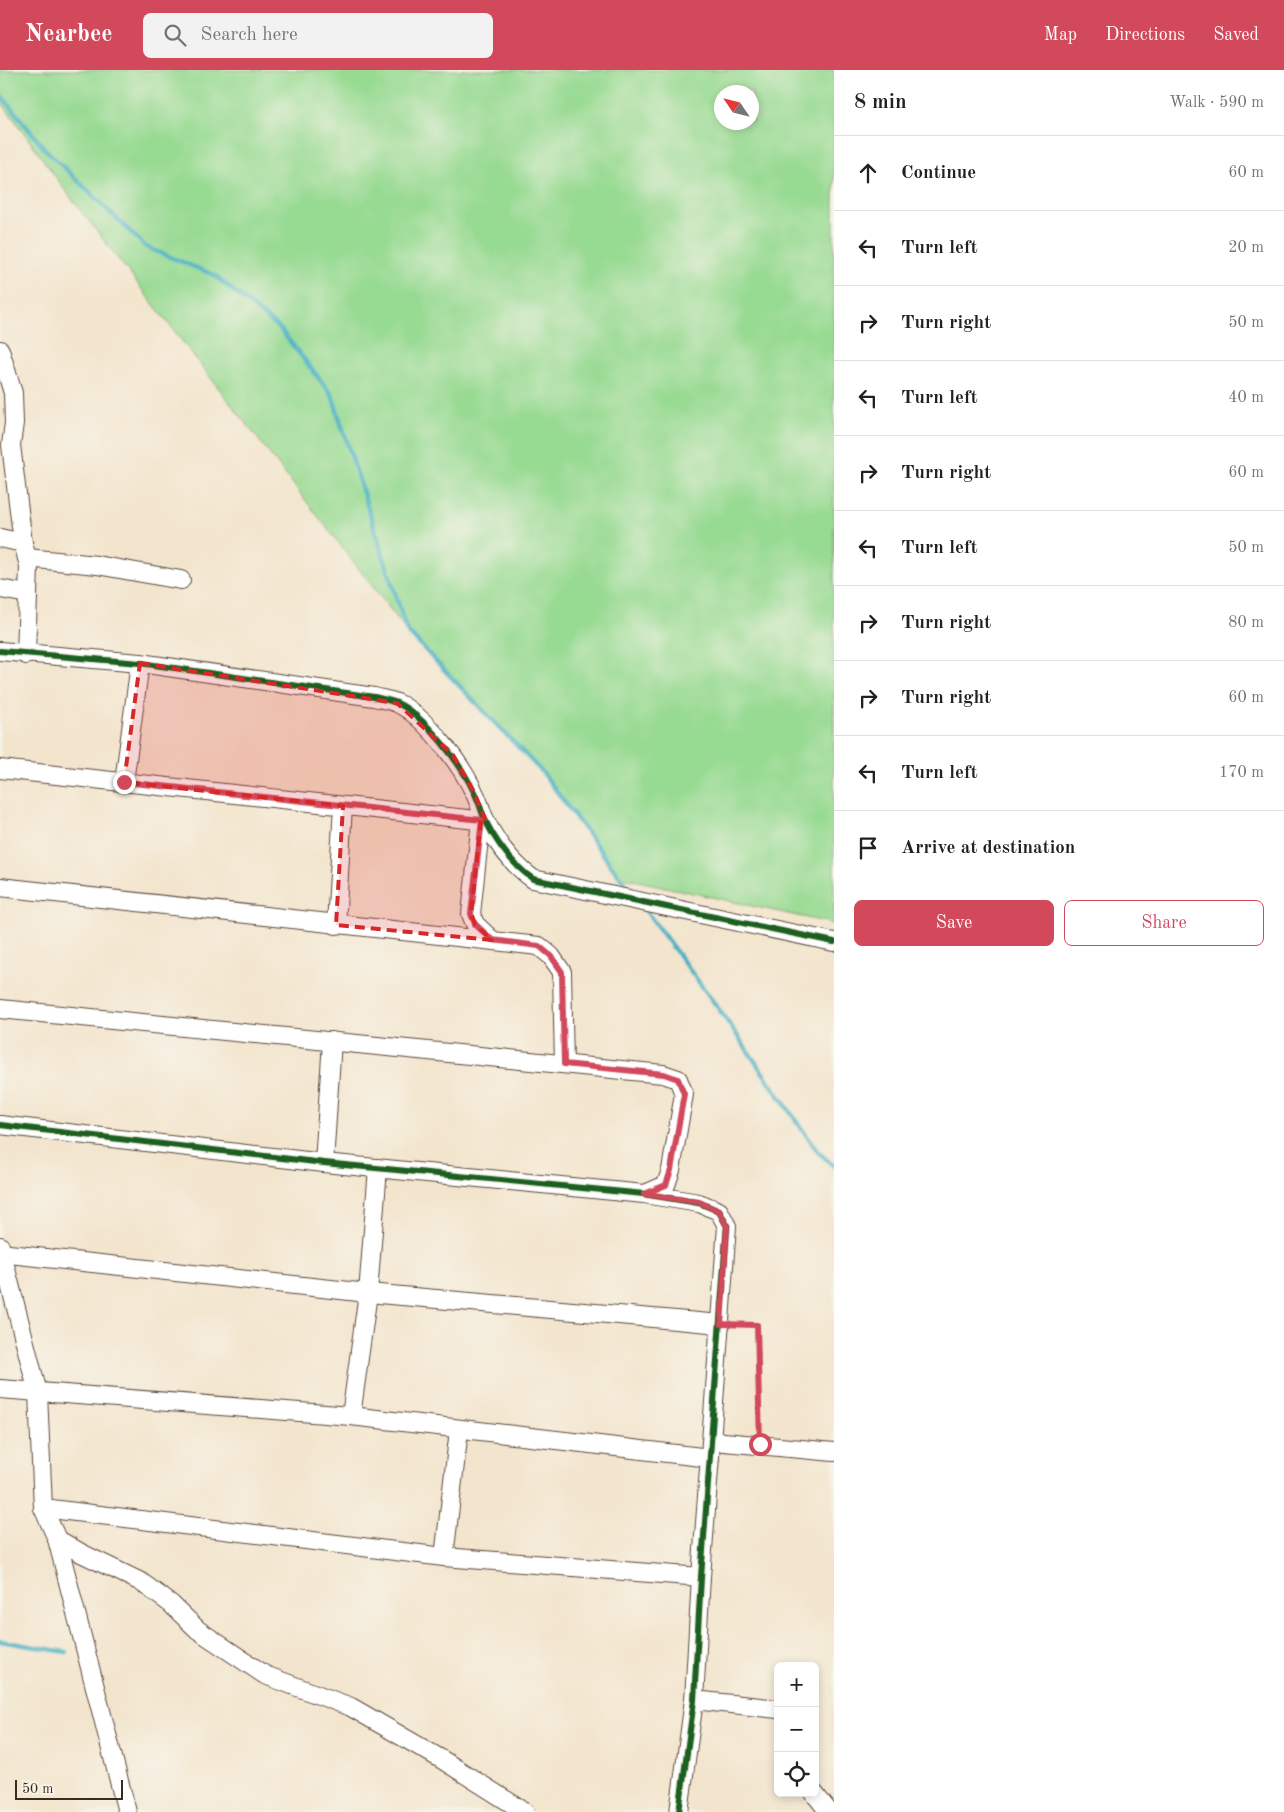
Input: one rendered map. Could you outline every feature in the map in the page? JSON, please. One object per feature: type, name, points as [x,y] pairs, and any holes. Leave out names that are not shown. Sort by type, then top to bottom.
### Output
[{"type":"street","points":[[0,350],[2,369],[13,393],[14,423],[5,445],[25,551],[28,594],[26,655]]},
{"type":"street","points":[[0,538],[25,551],[181,580]]},
{"type":"street","points":[[0,589],[28,594]]},
{"type":"street","points":[[0,652],[140,663],[374,697],[397,703],[436,735],[453,755],[474,792],[483,821],[507,856],[518,868],[533,879],[834,942]]},
{"type":"street","points":[[124,782],[140,663]]},
{"type":"street","points":[[0,769],[483,821]]},
{"type":"street","points":[[336,925],[343,806]]},
{"type":"street","points":[[483,821],[471,914],[475,924],[492,940]]},
{"type":"street","points":[[0,887],[539,946],[557,963],[562,972],[564,1064]]},
{"type":"street","points":[[0,1010],[664,1074],[678,1079],[684,1094],[671,1170],[666,1185],[644,1194]]},
{"type":"street","points":[[324,1163],[332,1041]]},
{"type":"street","points":[[0,1125],[324,1163],[644,1194],[699,1202],[719,1211],[727,1226],[721,1324],[701,1576],[694,1700],[679,1812]]},
{"type":"street","points":[[351,1416],[368,1293],[378,1168]]},
{"type":"street","points":[[127,1812],[56,1539],[43,1508],[38,1393],[1,1251],[368,1293],[721,1324]]},
{"type":"street","points":[[0,1389],[351,1416],[459,1430],[711,1449],[760,1444],[834,1452]]},
{"type":"street","points":[[444,1557],[459,1430]]},
{"type":"street","points":[[43,1508],[444,1557],[701,1576]]},
{"type":"street","points":[[56,1539],[141,1582],[171,1604],[198,1630],[265,1675],[351,1707],[441,1759],[525,1812]]},
{"type":"street","points":[[694,1700],[774,1709]]},
{"type":"street","points":[[817,1797],[829,1812]]},
{"type":"path","points":[[721,1324],[757,1325],[760,1444]]},
{"type":"highlighted area","points":[[140,663],[397,703],[453,755],[474,792],[486,821],[481,820],[471,914],[475,924],[492,940],[336,925],[343,806],[124,782]]},
{"type":"green space","points":[[0,70],[834,70],[834,924],[620,877],[543,773],[407,631],[68,194],[0,100]]},
{"type":"waterway","points":[[0,94],[45,149],[146,247],[214,275],[280,329],[332,395],[407,631],[543,773],[633,895]]},
{"type":"waterway","points":[[643,907],[718,1008],[818,1152],[834,1166]]},
{"type":"waterway","points":[[0,1641],[66,1652]]},
{"type":"cycle path","points":[[0,651],[140,663],[374,697],[397,703],[419,718],[441,742],[468,781],[485,820],[500,845],[518,867],[533,879],[834,942]]},
{"type":"cycle path","points":[[0,1125],[324,1163],[644,1194],[699,1203],[719,1211],[727,1226],[701,1577],[694,1700],[679,1812]]},
{"type":"route","points":[[124,782],[482,820],[471,914],[475,924],[492,940],[539,946],[557,963],[562,972],[564,1064],[664,1074],[678,1079],[684,1094],[671,1170],[666,1185],[644,1194],[699,1202],[719,1211],[727,1226],[721,1324],[757,1325],[760,1444]]}]
